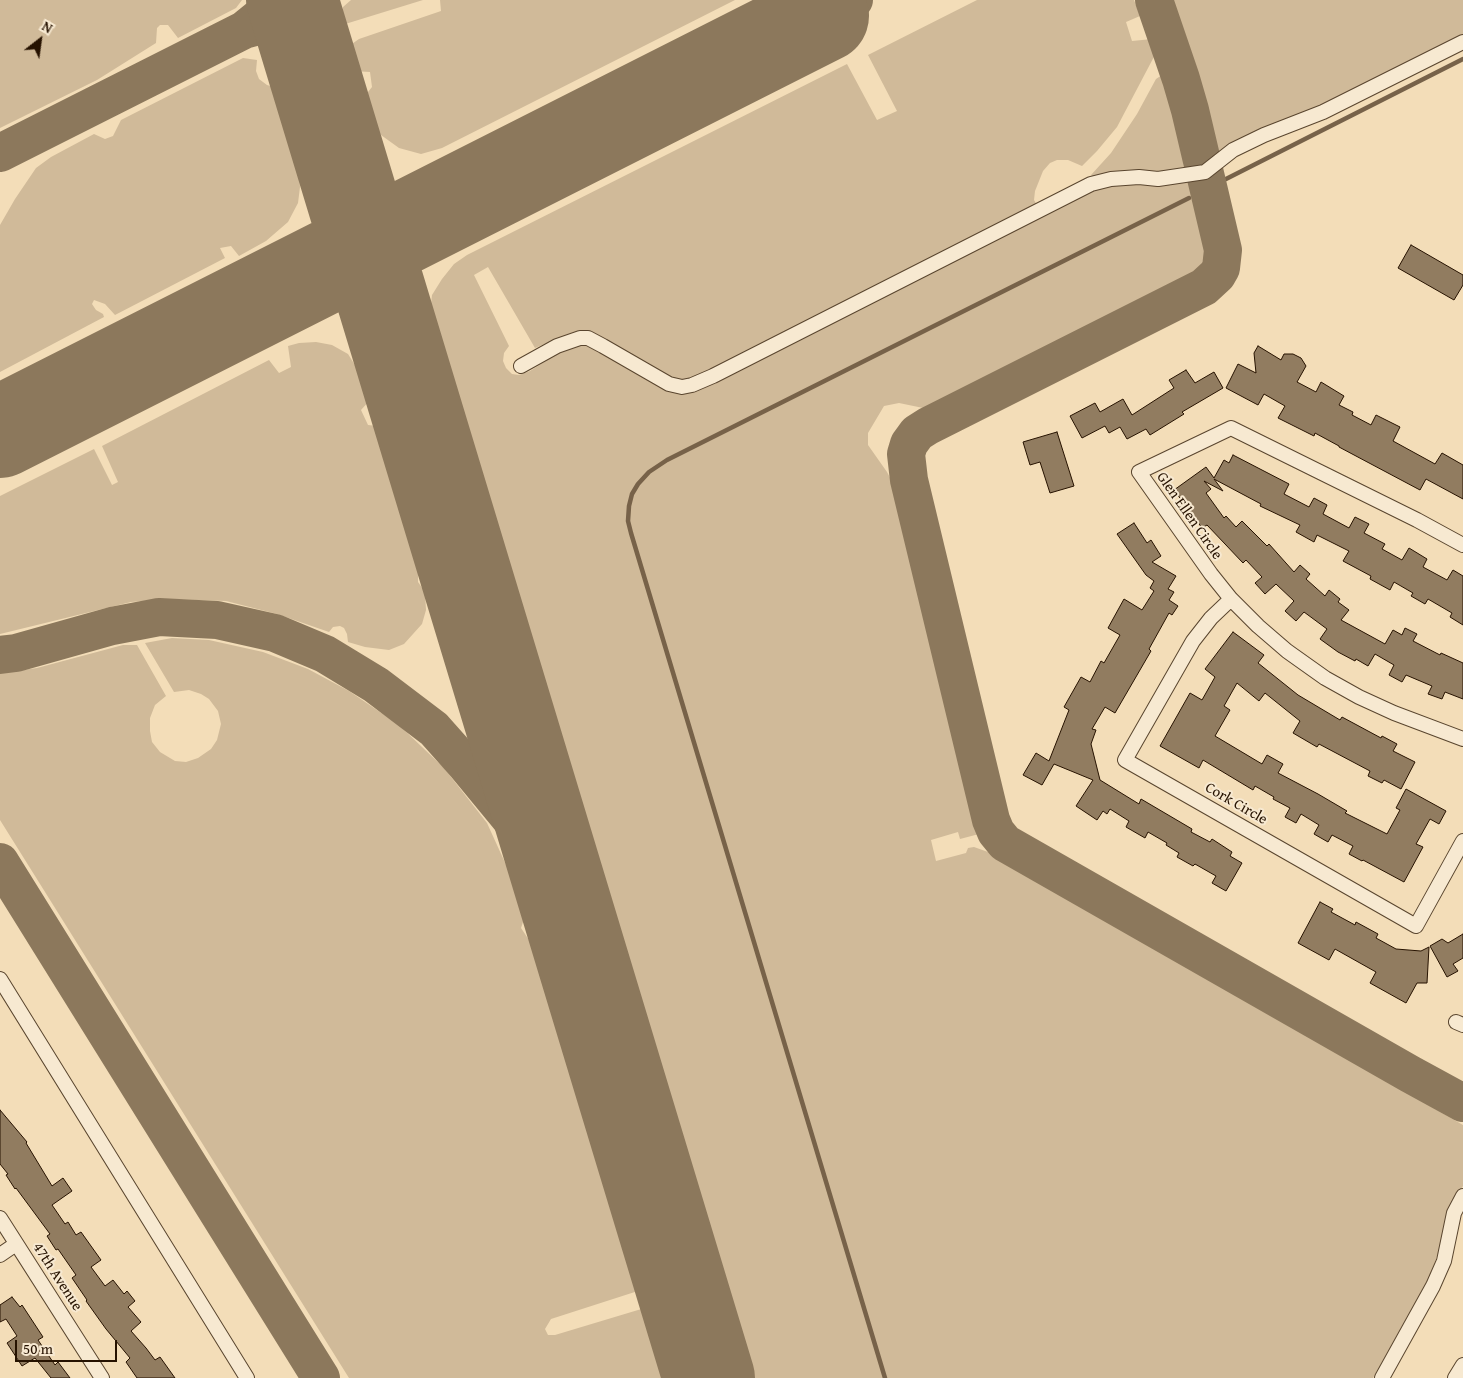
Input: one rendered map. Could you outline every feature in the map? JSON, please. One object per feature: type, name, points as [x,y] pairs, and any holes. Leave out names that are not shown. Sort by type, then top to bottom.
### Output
[{"type":"street","points":[[521,366],[558,346],[580,338],[588,338],[669,384],[692,385],[1091,184],[1111,179],[1139,177],[1158,179],[1205,172],[1233,150],[1264,135],[1323,112],[1463,42]]},
{"type":"street","name":"Glen Ellen Circle","points":[[1463,545],[1417,520],[1231,428],[1139,472],[1211,574],[1231,599],[1287,651],[1325,678],[1359,697],[1394,713],[1463,739]]},
{"type":"street","name":"Cork Circle","points":[[1231,599],[1211,618],[1193,641],[1125,760],[1416,926],[1463,841]]},
{"type":"street","points":[[0,979],[247,1378]]},
{"type":"street","points":[[1382,1378],[1444,1261],[1454,1213],[1463,1196]]},
{"type":"street","name":"47th Avenue","points":[[0,1218],[102,1378]]},
{"type":"street","name":"47th Avenue","points":[[0,1255],[16,1244]]},
{"type":"street","points":[[1455,1378],[1463,1365]]},
{"type":"shaded area","points":[[0,0],[242,0],[236,8],[178,38],[168,25],[160,25],[157,28],[156,43],[97,80],[0,128]]},
{"type":"shaded area","points":[[351,0],[423,0],[342,25],[343,7]]},
{"type":"shaded area","points":[[440,0],[735,0],[442,148],[421,154],[399,148],[381,135],[371,119],[364,97],[372,87],[370,72],[353,71],[346,48],[359,39],[441,11]]},
{"type":"shaded area","points":[[977,0],[1134,0],[1140,16],[1126,22],[1132,41],[1152,39],[1157,51],[1117,127],[1097,151],[1082,166],[1068,160],[1057,160],[1050,163],[1043,171],[1035,191],[1034,200],[1037,205],[689,381],[668,378],[588,332],[571,333],[535,348],[488,267],[474,275],[509,346],[504,353],[503,361],[506,368],[512,374],[519,375],[530,371],[565,349],[587,343],[676,392],[1092,188],[1187,180],[1200,210],[1207,251],[1203,265],[1197,271],[928,409],[899,403],[884,406],[868,433],[868,445],[887,472],[896,489],[979,834],[960,839],[958,832],[931,840],[936,861],[966,853],[968,848],[974,847],[988,852],[1463,1125],[1463,1186],[1450,1208],[1442,1243],[1428,1280],[1373,1378],[751,1378],[434,336],[430,313],[432,295],[454,264],[467,255],[847,64],[877,120],[897,111],[868,55]]},
{"type":"shaded area","points":[[1172,0],[1463,0],[1463,36],[1326,104],[1255,131],[1220,153],[1211,152],[1173,11]]},
{"type":"shaded area","points":[[243,58],[257,60],[256,71],[259,79],[267,85],[277,88],[298,158],[300,187],[298,203],[288,222],[266,241],[239,256],[231,246],[220,248],[225,258],[115,315],[105,304],[94,300],[92,304],[104,317],[0,372],[0,225],[36,168],[51,157],[94,134],[105,139],[113,136],[121,120]]},
{"type":"shaded area","points":[[1162,75],[1174,105],[1182,144],[1184,168],[1164,172],[1094,178],[1091,175],[1111,153],[1137,114],[1156,79]]},
{"type":"shaded area","points":[[316,342],[332,345],[348,354],[363,378],[370,400],[361,410],[368,425],[377,426],[422,566],[418,574],[418,582],[425,592],[426,610],[422,624],[404,644],[389,650],[365,647],[348,642],[344,628],[340,626],[333,627],[329,632],[277,614],[226,601],[168,599],[131,602],[0,634],[0,496],[94,449],[112,485],[118,482],[102,446],[269,360],[279,373],[291,367],[288,346]]},
{"type":"shaded area","points":[[172,638],[209,640],[263,652],[308,669],[349,691],[399,725],[444,768],[487,823],[517,889],[525,916],[521,928],[529,940],[537,944],[641,1290],[551,1319],[545,1329],[548,1335],[555,1335],[648,1307],[669,1378],[349,1378],[0,820],[0,673],[37,668],[123,645],[137,645],[166,696],[155,705],[150,718],[152,742],[160,752],[175,761],[186,762],[198,758],[211,749],[217,740],[221,724],[218,711],[209,699],[201,694],[189,690],[174,692],[145,643]]},
{"type":"building","points":[[1411,245],[1463,275],[1463,285],[1454,300],[1398,268]]},
{"type":"building","points":[[1258,346],[1281,360],[1284,354],[1293,354],[1301,358],[1306,366],[1297,382],[1316,392],[1321,382],[1344,396],[1339,405],[1353,412],[1352,415],[1371,425],[1376,415],[1400,427],[1393,441],[1435,464],[1442,453],[1463,465],[1463,499],[1426,479],[1420,490],[1315,433],[1314,436],[1278,418],[1285,406],[1264,394],[1258,405],[1226,388],[1238,364],[1256,373],[1254,353]]},
{"type":"building","points":[[1186,370],[1195,383],[1214,372],[1223,388],[1182,412],[1184,414],[1150,435],[1146,429],[1127,439],[1120,427],[1109,433],[1105,426],[1082,438],[1070,416],[1095,403],[1100,412],[1123,399],[1132,415],[1174,388],[1169,380]]},
{"type":"building","points":[[1057,432],[1074,486],[1050,493],[1040,462],[1030,465],[1023,442]]},
{"type":"building","points":[[1233,455],[1289,484],[1284,494],[1309,507],[1314,498],[1327,505],[1323,514],[1349,528],[1355,517],[1369,524],[1364,533],[1385,544],[1382,549],[1402,560],[1409,548],[1427,559],[1423,567],[1447,580],[1453,570],[1463,576],[1463,625],[1450,617],[1452,613],[1428,599],[1425,604],[1411,596],[1413,593],[1394,582],[1390,590],[1370,579],[1371,576],[1343,561],[1349,551],[1317,535],[1314,542],[1296,532],[1300,525],[1260,506],[1261,504],[1214,479],[1223,491],[1204,481],[1211,489],[1206,493],[1224,518],[1226,516],[1236,527],[1242,521],[1267,546],[1269,544],[1294,572],[1300,565],[1310,574],[1306,579],[1325,596],[1329,590],[1340,599],[1338,602],[1349,610],[1341,620],[1385,644],[1393,630],[1402,635],[1405,628],[1417,634],[1413,641],[1440,655],[1441,653],[1463,663],[1463,699],[1445,692],[1442,699],[1428,694],[1432,686],[1406,675],[1402,682],[1389,675],[1394,665],[1375,654],[1368,666],[1338,652],[1320,639],[1327,629],[1304,612],[1296,621],[1285,611],[1294,601],[1276,584],[1265,594],[1255,583],[1262,577],[1246,560],[1243,563],[1207,525],[1202,528],[1174,490],[1206,467],[1214,478],[1224,460],[1229,463]]},
{"type":"building","points":[[1134,523],[1147,543],[1151,540],[1161,556],[1152,562],[1176,576],[1168,589],[1174,592],[1169,600],[1178,606],[1172,615],[1169,613],[1149,649],[1151,651],[1115,713],[1105,707],[1092,729],[1096,730],[1091,744],[1100,780],[1139,804],[1141,799],[1192,829],[1191,832],[1210,842],[1212,839],[1232,852],[1230,856],[1242,863],[1226,891],[1212,883],[1216,876],[1195,864],[1193,866],[1177,857],[1179,853],[1166,845],[1167,843],[1148,832],[1145,838],[1126,827],[1129,821],[1110,809],[1107,814],[1103,811],[1097,820],[1076,806],[1093,780],[1054,764],[1042,785],[1023,775],[1036,753],[1049,761],[1069,710],[1064,707],[1081,677],[1090,682],[1101,661],[1104,663],[1120,635],[1108,628],[1124,599],[1142,610],[1154,591],[1150,588],[1154,581],[1146,575],[1117,534]]},
{"type":"building","points":[[1233,632],[1264,655],[1258,663],[1298,695],[1340,720],[1342,717],[1381,738],[1382,736],[1397,744],[1393,751],[1415,762],[1401,789],[1384,780],[1382,783],[1368,776],[1370,771],[1319,744],[1317,747],[1293,733],[1300,721],[1265,693],[1259,701],[1237,683],[1224,706],[1230,710],[1215,736],[1262,764],[1267,755],[1283,764],[1278,773],[1347,811],[1345,813],[1387,834],[1400,810],[1396,808],[1406,789],[1446,811],[1439,824],[1430,819],[1416,844],[1423,847],[1404,882],[1349,854],[1353,846],[1332,835],[1328,842],[1314,834],[1319,825],[1301,814],[1296,823],[1285,817],[1290,808],[1255,786],[1253,790],[1203,760],[1199,768],[1160,746],[1190,693],[1202,700],[1215,677],[1205,669]]},
{"type":"building","points":[[1320,902],[1333,909],[1331,912],[1355,925],[1356,922],[1378,934],[1376,938],[1396,949],[1421,951],[1429,947],[1427,983],[1417,983],[1406,1003],[1370,983],[1376,972],[1335,949],[1329,960],[1298,943]]},
{"type":"building","points":[[1463,934],[1463,958],[1453,964],[1458,971],[1447,977],[1430,946],[1442,939],[1448,943]]},
{"type":"building","points":[[0,1110],[27,1142],[52,1186],[63,1178],[72,1191],[52,1205],[65,1224],[68,1222],[76,1235],[81,1232],[101,1260],[91,1267],[105,1286],[113,1280],[124,1294],[127,1291],[135,1301],[128,1307],[141,1322],[131,1331],[155,1360],[160,1357],[175,1378],[137,1378],[126,1362],[130,1358],[86,1301],[72,1278],[76,1275],[58,1249],[56,1250],[47,1236],[50,1234],[15,1189],[6,1175],[8,1174],[0,1164]]},
{"type":"building","points":[[12,1297],[20,1307],[22,1305],[43,1337],[38,1340],[55,1365],[58,1362],[70,1378],[51,1378],[35,1358],[22,1366],[7,1343],[17,1336],[6,1319],[0,1322],[0,1305]]},
{"type":"waterway","points":[[1226,179],[1463,59]]},
{"type":"waterway","points":[[885,1378],[631,533],[628,521],[632,494],[649,472],[667,460],[1189,198]]},
{"type":"taxiway","points":[[0,153],[244,30],[265,13],[273,0]]},
{"type":"taxiway","points":[[315,68],[307,37],[308,23],[319,0]]},
{"type":"taxiway","points":[[823,16],[854,0]]},
{"type":"taxiway","points":[[1154,0],[1190,110],[1223,250],[1221,268],[1217,275],[1204,287],[928,426],[917,433],[909,444],[906,454],[909,480],[991,820],[996,832],[1005,843],[1463,1103]]},
{"type":"taxiway","points":[[244,30],[259,26],[276,27],[288,33],[299,42],[321,95]]},
{"type":"taxiway","points":[[0,430],[39,413]]},
{"type":"taxiway","points":[[0,655],[16,653],[112,626],[159,617],[217,620],[275,633],[325,654],[376,685],[434,729],[466,765],[513,822],[548,873],[577,941]]},
{"type":"taxiway","points":[[0,862],[321,1378]]},
{"type":"runway","points":[[292,0],[709,1378]]},
{"type":"runway","points":[[0,432],[823,16]]}]
